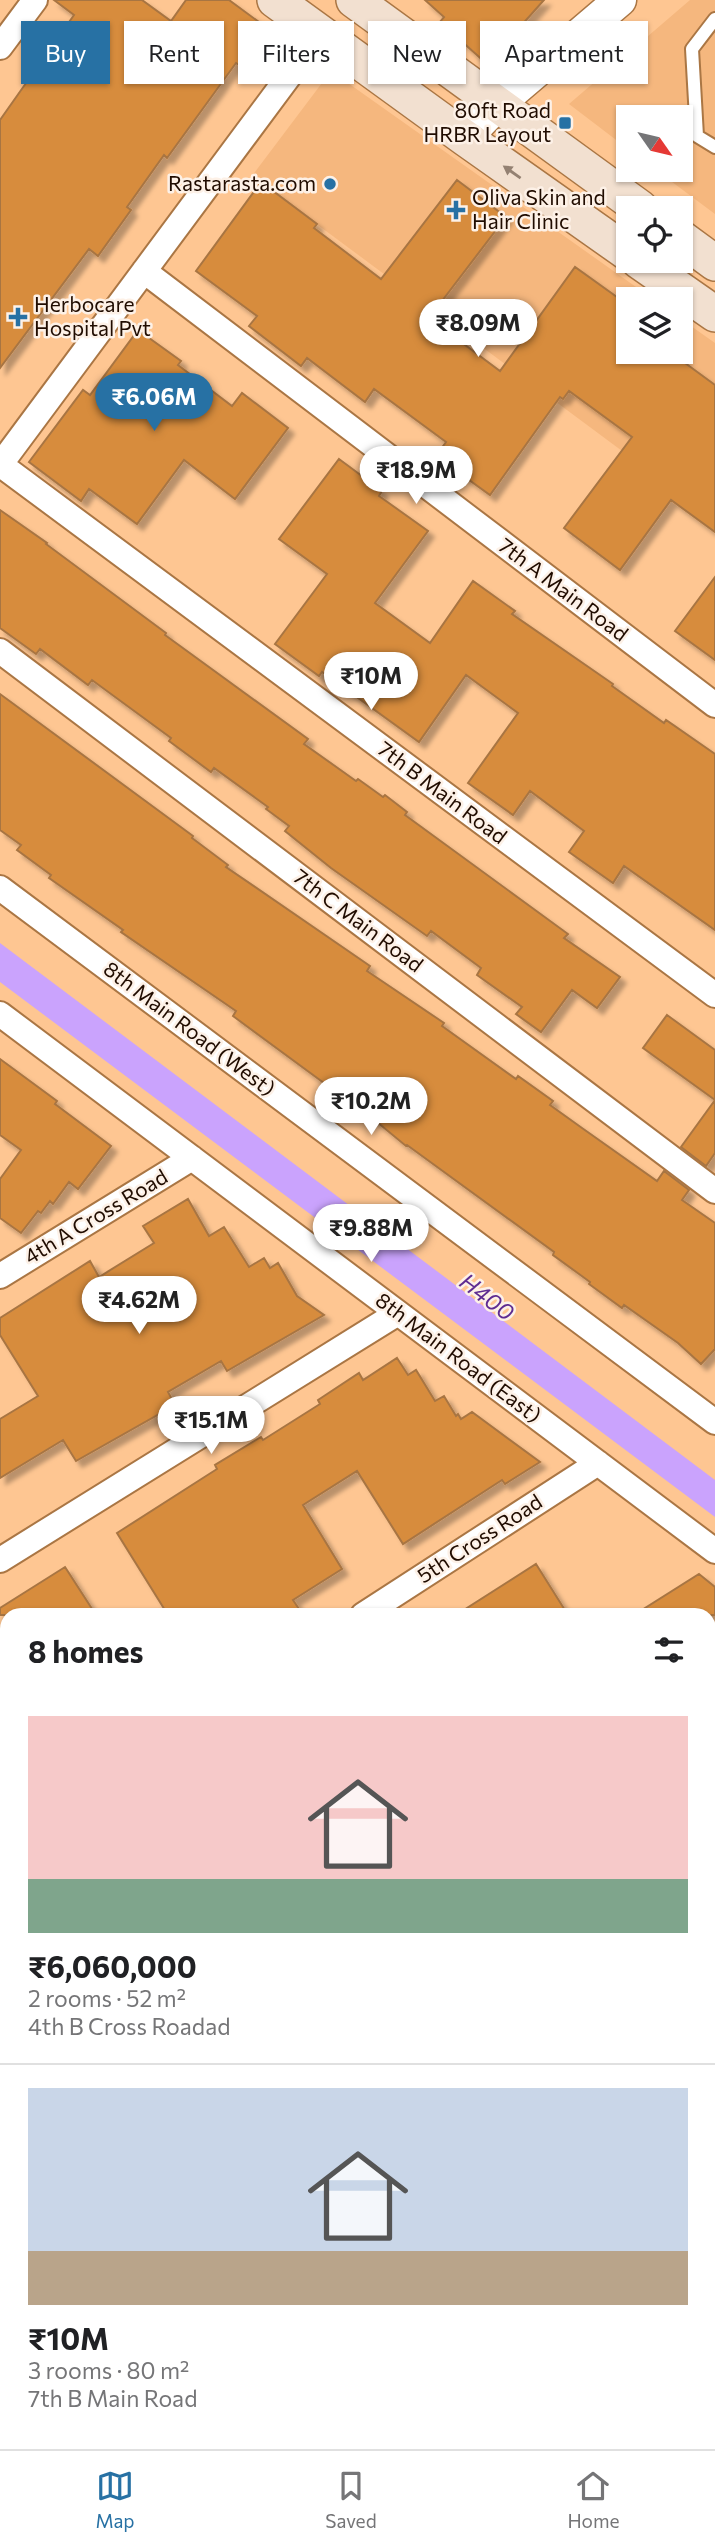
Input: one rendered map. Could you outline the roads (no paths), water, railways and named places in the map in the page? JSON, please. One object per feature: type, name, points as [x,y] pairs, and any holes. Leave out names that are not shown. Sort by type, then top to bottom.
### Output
[{"type":"main road","points":[[275,0],[304,21]]},
{"type":"main road","points":[[354,0],[624,196]]},
{"type":"main road","points":[[354,57],[616,245]]},
{"type":"main road","points":[[693,247],[715,263]]},
{"type":"main road","points":[[656,273],[715,314]]},
{"type":"street","points":[[0,47],[35,0]]},
{"type":"street","points":[[464,138],[498,104],[620,0]]},
{"type":"street","points":[[0,465],[283,84]]},
{"type":"street","name":"7th A Main Road","points":[[144,271],[715,705]]},
{"type":"street","name":"7th B Main Road","points":[[0,465],[715,995]]},
{"type":"street","name":"7th C Main Road","points":[[0,651],[715,1191]]},
{"type":"street","name":"8th Main Road (West)","points":[[0,888],[710,1411]]},
{"type":"street","name":"8th Main Road (East)","points":[[0,1014],[715,1551]]},
{"type":"street","name":"4th A Cross Road","points":[[2,1273],[192,1158]]},
{"type":"street","points":[[0,1560],[398,1312]]},
{"type":"street","name":"5th Cross Road","points":[[374,1608],[598,1463]]},
{"type":"lane","points":[[715,19],[692,48],[697,136],[715,147]]},
{"type":"place","name":"80ft Road HRBR Layout","points":[[565,123]]},
{"type":"place","name":"Rastarasta.com","points":[[330,184]]},
{"type":"place","name":"Oliva Skin and Hair Clinic","points":[[456,210]]},
{"type":"place","name":"Herbocare Hospital Pvt","points":[[18,317]]},
{"type":"water label","name":"H400","points":[[487,1297]]}]
